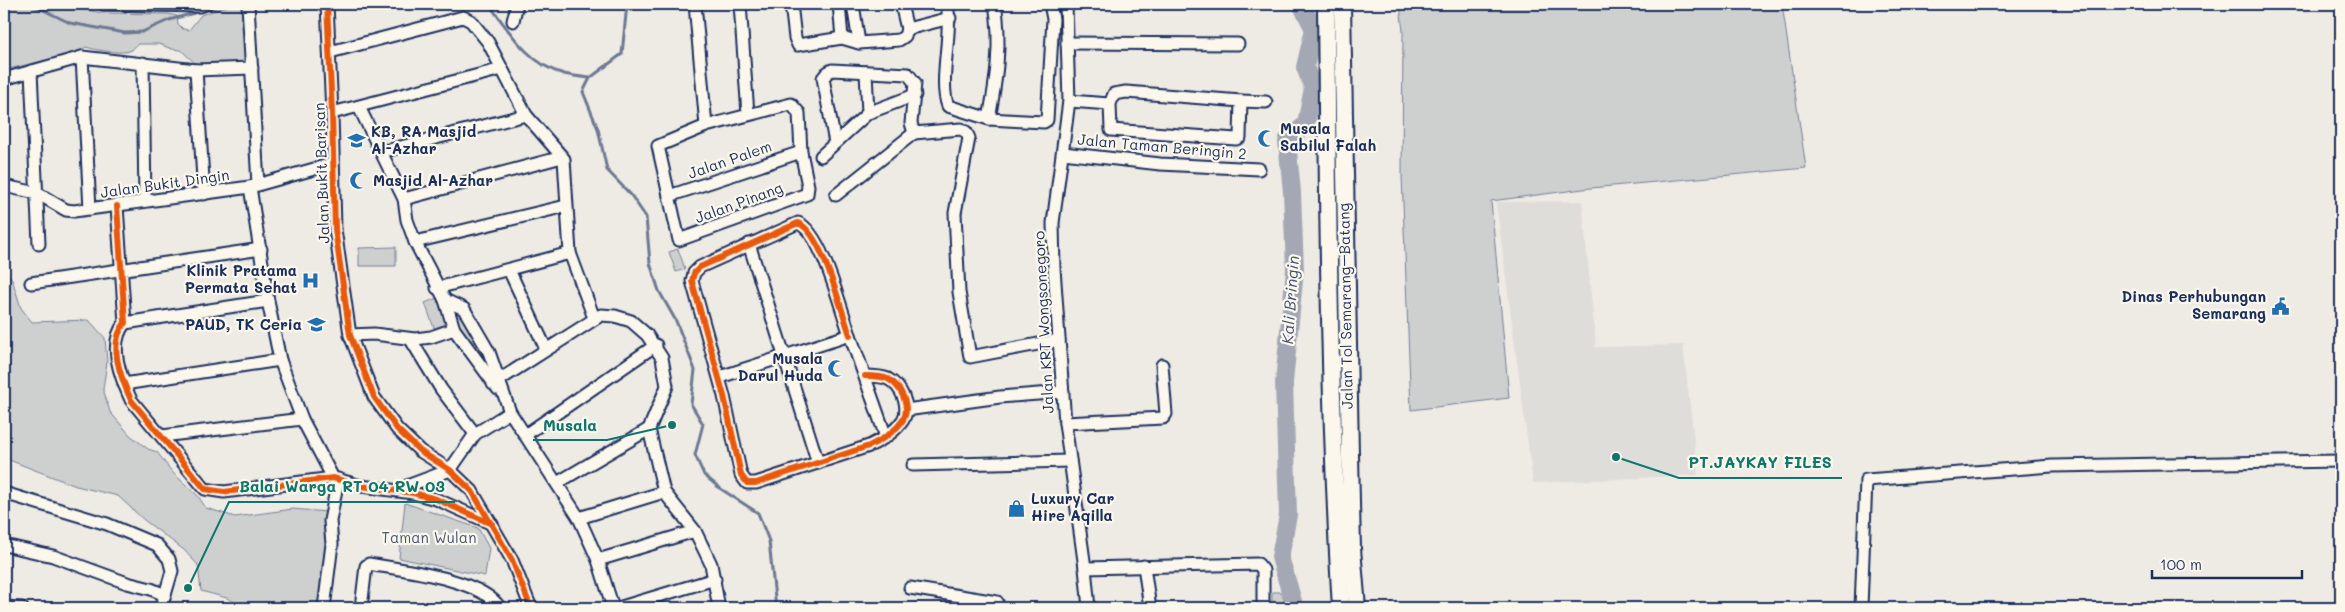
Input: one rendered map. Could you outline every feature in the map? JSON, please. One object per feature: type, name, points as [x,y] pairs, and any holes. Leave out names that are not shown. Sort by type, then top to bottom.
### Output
[{"type":"highway","name":"Jalan Tol Semarang–Batang","points":[[1326,4],[1333,407],[1341,608]]},
{"type":"highway","name":"Jalan Tol Semarang–Batang","points":[[1342,4],[1349,445],[1352,549],[1357,608]]},
{"type":"street","points":[[102,4],[191,6],[206,4]]},
{"type":"street","points":[[248,4],[252,68],[254,186],[268,301],[280,360],[302,419],[336,478],[330,520],[332,544],[324,608]]},
{"type":"street","name":"Jalan Bukit Barisan","points":[[327,4],[335,229],[350,335],[374,397],[397,429],[420,452],[450,470],[472,491],[512,560],[531,608]]},
{"type":"street","points":[[513,21],[517,4]]},
{"type":"street","points":[[695,4],[706,126]]},
{"type":"street","points":[[740,4],[748,114]]},
{"type":"street","points":[[791,4],[796,42],[803,45],[842,38],[859,44],[899,40],[905,36],[907,29],[901,4]]},
{"type":"street","points":[[839,4],[842,38]]},
{"type":"street","points":[[853,4],[859,44]]},
{"type":"street","points":[[947,4],[950,18],[946,70],[948,106],[989,119],[1044,122],[1047,120],[1054,19],[1050,4]]},
{"type":"street","points":[[989,119],[998,70],[995,4]]},
{"type":"street","name":"Jalan KRT Wongsonegoro","points":[[1066,4],[1069,101],[1053,223],[1065,423],[1089,608]]},
{"type":"street","points":[[330,52],[463,17],[471,21],[488,42],[526,116],[562,157],[565,163],[570,253],[594,318]]},
{"type":"street","points":[[907,29],[950,18]]},
{"type":"street","points":[[1067,43],[1238,44]]},
{"type":"street","points":[[4,79],[82,57],[196,70],[252,68]]},
{"type":"street","points":[[82,57],[90,209]]},
{"type":"street","points":[[143,64],[144,201]]},
{"type":"street","points":[[332,113],[502,69]]},
{"type":"street","points":[[196,70],[204,194]]},
{"type":"street","points":[[835,143],[823,78],[827,72],[832,70],[908,74],[915,83],[916,95],[911,118],[911,128],[914,133]]},
{"type":"street","points":[[31,71],[39,244]]},
{"type":"street","points":[[866,72],[868,113]]},
{"type":"street","points":[[1241,101],[1240,137],[1236,139],[1111,130],[1110,104],[1114,94],[1126,92],[1266,102]]},
{"type":"street","points":[[821,156],[868,113],[916,95]]},
{"type":"street","points":[[1069,101],[1110,104]]},
{"type":"street","points":[[669,196],[658,146],[706,126],[791,104],[799,113],[801,152]]},
{"type":"street","points":[[359,107],[404,199],[407,220],[415,242],[437,288],[445,300],[454,330],[498,385]]},
{"type":"street","points":[[381,152],[526,116]]},
{"type":"street","points":[[836,195],[914,133],[961,129],[966,132],[969,138],[956,213],[959,292],[970,357],[1059,340]]},
{"type":"street","name":"Jalan Pinang","points":[[669,196],[677,235],[681,241],[807,194],[808,186],[801,152]]},
{"type":"street","name":"Jalan Palem","points":[[669,196],[801,152]]},
{"type":"street","name":"Jalan Taman Beringin 2","points":[[1063,154],[1160,164],[1259,169]]},
{"type":"street","points":[[404,199],[562,157]]},
{"type":"street","name":"Jalan Bukit Dingin","points":[[4,186],[37,193],[66,210],[74,211],[254,186],[332,164]]},
{"type":"street","points":[[117,206],[123,269],[124,323],[119,330],[116,341],[124,384],[131,400],[202,485],[214,491],[224,492],[336,478],[361,486],[397,490],[436,499],[492,524]]},
{"type":"street","points":[[415,242],[566,206]]},
{"type":"street","points":[[865,376],[887,379],[896,385],[903,396],[906,410],[902,421],[886,438],[869,446],[818,463],[756,483],[747,483],[741,475],[720,377],[692,281],[694,273],[700,267],[793,224],[798,223],[806,226],[816,240],[886,438]]},
{"type":"street","points":[[749,244],[818,463]]},
{"type":"street","points":[[32,283],[261,249]]},
{"type":"street","points":[[437,288],[570,253]]},
{"type":"street","points":[[509,270],[546,349]]},
{"type":"street","points":[[445,300],[464,309],[489,352],[498,385],[510,412],[579,518],[598,560],[613,608]]},
{"type":"street","points":[[124,323],[268,301]]},
{"type":"street","points":[[498,385],[546,349],[594,318],[607,315],[631,322],[647,335],[656,346],[662,358],[667,386],[649,429],[664,492],[695,531],[704,548],[714,579],[718,608]]},
{"type":"street","points":[[350,335],[374,334],[411,340],[431,337],[454,330]]},
{"type":"street","points":[[720,377],[850,335]]},
{"type":"street","points":[[411,340],[441,389],[475,434]]},
{"type":"street","points":[[525,435],[656,346]]},
{"type":"street","points":[[124,384],[280,360]]},
{"type":"street","points":[[1065,423],[1163,418],[1166,414],[1162,365]]},
{"type":"street","points":[[906,410],[1000,397],[1063,392]]},
{"type":"street","points":[[397,490],[450,470],[475,434],[510,412]]},
{"type":"street","points":[[162,436],[302,419]]},
{"type":"street","points":[[557,483],[649,429]]},
{"type":"street","points":[[913,466],[1070,460]]},
{"type":"street","points":[[1861,608],[1866,480],[2060,466],[2341,461]]},
{"type":"street","points":[[4,492],[107,524],[156,545],[170,559],[172,571],[161,608]]},
{"type":"street","points":[[579,518],[664,492]]},
{"type":"street","points":[[598,560],[695,531]]},
{"type":"street","points":[[4,544],[53,556],[165,595]]},
{"type":"street","points":[[361,608],[366,566],[369,564],[475,587],[491,597],[500,608]]},
{"type":"street","points":[[1085,568],[1258,564],[1263,570],[1264,608]]},
{"type":"street","points":[[1144,566],[1150,608]]},
{"type":"street","points":[[618,608],[714,579]]},
{"type":"street","points":[[910,588],[997,602],[997,608]]},
{"type":"street","points":[[4,607],[22,608]]},
{"type":"shaded area","points":[[1582,201],[1596,347],[1683,345],[1698,475],[1533,483],[1496,202]]},
{"type":"green space","points":[[4,4],[71,4],[72,7],[102,13],[168,14],[177,16],[178,24],[183,29],[189,30],[201,15],[233,4],[245,4],[247,63],[197,65],[181,50],[159,44],[138,44],[132,50],[123,52],[102,51],[86,47],[74,54],[4,70]]},
{"type":"green space","points":[[1400,4],[1782,4],[1806,168],[1591,188],[1491,201],[1509,398],[1411,410],[1402,176],[1403,32]]},
{"type":"green space","points":[[396,247],[396,266],[359,266],[359,248]]},
{"type":"green space","points":[[678,249],[685,269],[676,272],[669,252]]},
{"type":"green space","points":[[4,268],[12,279],[21,308],[32,322],[89,320],[105,338],[107,362],[103,389],[110,412],[130,435],[148,449],[157,452],[172,472],[198,496],[206,508],[235,517],[293,509],[327,512],[326,567],[321,608],[246,608],[227,598],[201,591],[198,565],[184,550],[144,520],[118,496],[76,486],[4,458]]},
{"type":"green space","points":[[437,298],[446,324],[434,328],[425,303]]},
{"type":"green space","points":[[456,316],[462,316],[488,354],[488,369],[457,329]]},
{"type":"green space","name":"Taman Wulan","points":[[405,503],[478,528],[489,548],[485,576],[399,558]]},
{"type":"green space","points":[[1272,592],[1283,592],[1284,608],[1272,608]]},
{"type":"waterway","points":[[31,4],[70,23],[125,33],[142,32],[169,20],[226,4]]},
{"type":"waterway","points":[[489,4],[512,36],[540,63],[564,74],[590,78]]},
{"type":"waterway","points":[[627,4],[622,54],[590,78],[583,92],[598,129],[607,170],[631,195],[646,217],[650,263],[659,291],[676,321],[695,370],[691,404],[703,424],[695,455],[704,475],[721,489],[758,513],[769,541],[776,608]]},
{"type":"waterway","name":"Kali Bringin","points":[[1295,608],[1280,557],[1288,515],[1284,382],[1295,270],[1292,192],[1287,141],[1306,124],[1313,88],[1305,67],[1314,29],[1301,4]]},
{"type":"cycle path","points":[[327,4],[335,229],[350,335],[374,397],[397,429],[420,451],[450,470],[472,491],[512,560],[531,608]]},
{"type":"cycle path","points":[[117,206],[125,323],[120,331],[116,351],[123,382],[131,400],[205,489],[224,492],[333,478],[361,486],[413,493],[436,499],[492,524]]},
{"type":"cycle path","points":[[850,335],[823,256],[807,229],[798,223],[700,267],[694,273],[692,281],[724,396],[741,475],[747,483],[756,483],[869,446],[892,432],[905,415],[906,409],[901,391],[888,379],[865,376]]},
{"type":"place","name":"Musala Sabilul Falah","points":[[1266,138]]},
{"type":"place","name":"KB, RA Masjid Al-Azhar","points":[[357,141]]},
{"type":"place","name":"Masjid Al-Azhar","points":[[359,181]]},
{"type":"place","name":"Klinik Pratama Permata Sehat","points":[[311,280]]},
{"type":"place","name":"Dinas Perhubungan Semarang","points":[[2280,306]]},
{"type":"place","name":"PAUD, TK Ceria","points":[[316,325]]},
{"type":"place","name":"Musala Darul Huda","points":[[837,368]]},
{"type":"place","name":"Musala","points":[[672,425]]},
{"type":"place","name":"PT.JAYKAY FILES","points":[[1616,457]]},
{"type":"place","name":"Luxury Car Hire Aqilla","points":[[1017,508]]},
{"type":"place","name":"Balai Warga RT 04 RW 03","points":[[188,588]]}]
